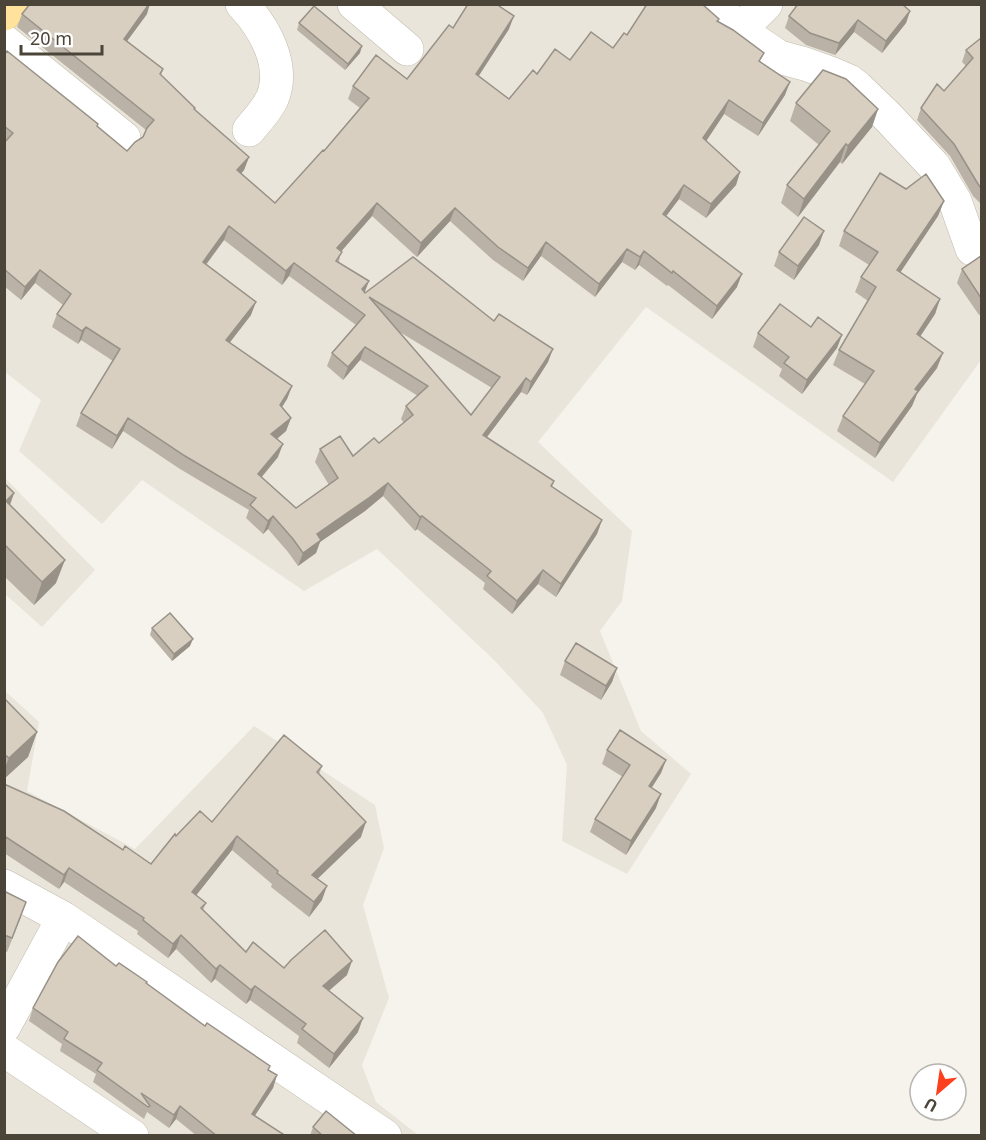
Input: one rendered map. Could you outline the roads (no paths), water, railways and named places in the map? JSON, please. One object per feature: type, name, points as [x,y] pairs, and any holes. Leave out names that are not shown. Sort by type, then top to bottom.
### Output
[{"type":"main road","points":[[4,14],[13,4]]},
{"type":"street","points":[[242,4],[265,35],[276,63],[277,74],[276,85],[268,107],[249,130]]},
{"type":"street","points":[[354,4],[407,49]]},
{"type":"street","points":[[710,4],[779,57],[824,70],[857,87],[934,166],[955,201],[972,249]]},
{"type":"street","points":[[741,29],[766,4]]},
{"type":"street","points":[[4,41],[124,138]]},
{"type":"street","points":[[4,886],[63,918],[385,1136]]},
{"type":"street","points":[[4,1027],[63,918]]},
{"type":"street","points":[[4,1050],[132,1136]]}]
